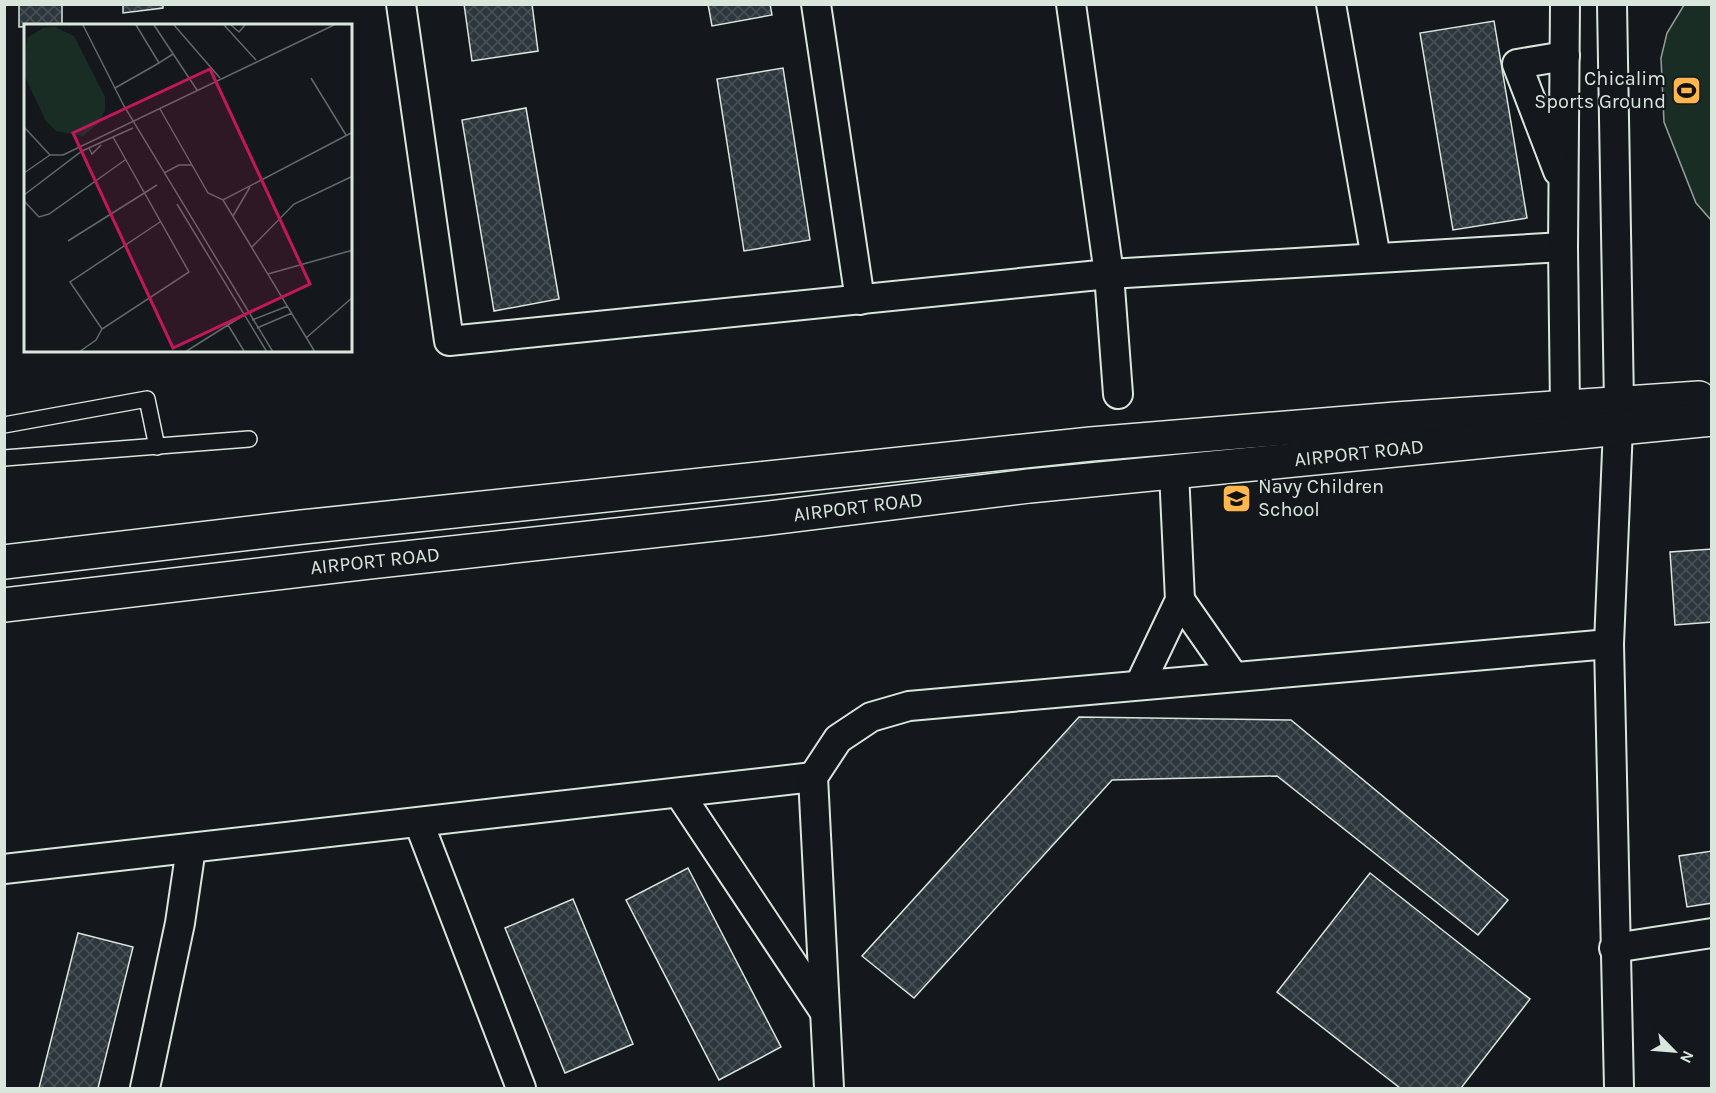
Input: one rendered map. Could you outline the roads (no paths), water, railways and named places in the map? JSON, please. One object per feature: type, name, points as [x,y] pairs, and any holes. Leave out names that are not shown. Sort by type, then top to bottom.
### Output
[{"type":"highway","name":"AIRPORT ROAD","points":[[4,605],[772,518],[1029,486],[1173,472],[1619,416],[1712,397]]},
{"type":"highway","name":"AIRPORT ROAD","points":[[4,562],[302,527],[1091,444],[1565,407],[1619,416],[1712,419]]},
{"type":"street","points":[[401,4],[448,341],[1109,274],[1563,247]]},
{"type":"street","points":[[816,4],[860,300]]},
{"type":"street","points":[[1071,4],[1109,274],[1119,394]]},
{"type":"street","points":[[1331,4],[1376,258]]},
{"type":"street","points":[[1565,4],[1563,247],[1565,407]]},
{"type":"street","points":[[1612,4],[1619,416],[1610,644],[1614,948],[1619,1089]]},
{"type":"street","points":[[1564,188],[1517,64],[1565,56]]},
{"type":"street","points":[[1140,684],[1180,600],[1173,472]]},
{"type":"street","points":[[1180,600],[1233,676]]},
{"type":"street","points":[[829,1089],[813,777],[837,739],[871,717],[909,706],[1610,644]]},
{"type":"street","points":[[4,869],[813,777]]},
{"type":"street","points":[[679,793],[825,1012]]},
{"type":"street","points":[[419,823],[521,1089]]},
{"type":"street","points":[[145,1089],[180,923],[191,848]]},
{"type":"street","points":[[1614,948],[1712,933]]},
{"type":"lane","points":[[4,425],[147,399],[157,447]]},
{"type":"lane","points":[[4,458],[249,439]]},
{"type":"place","name":"Chicalim Sports Ground","points":[[1687,90]]},
{"type":"place","name":"Navy Children School","points":[[1237,498]]}]
